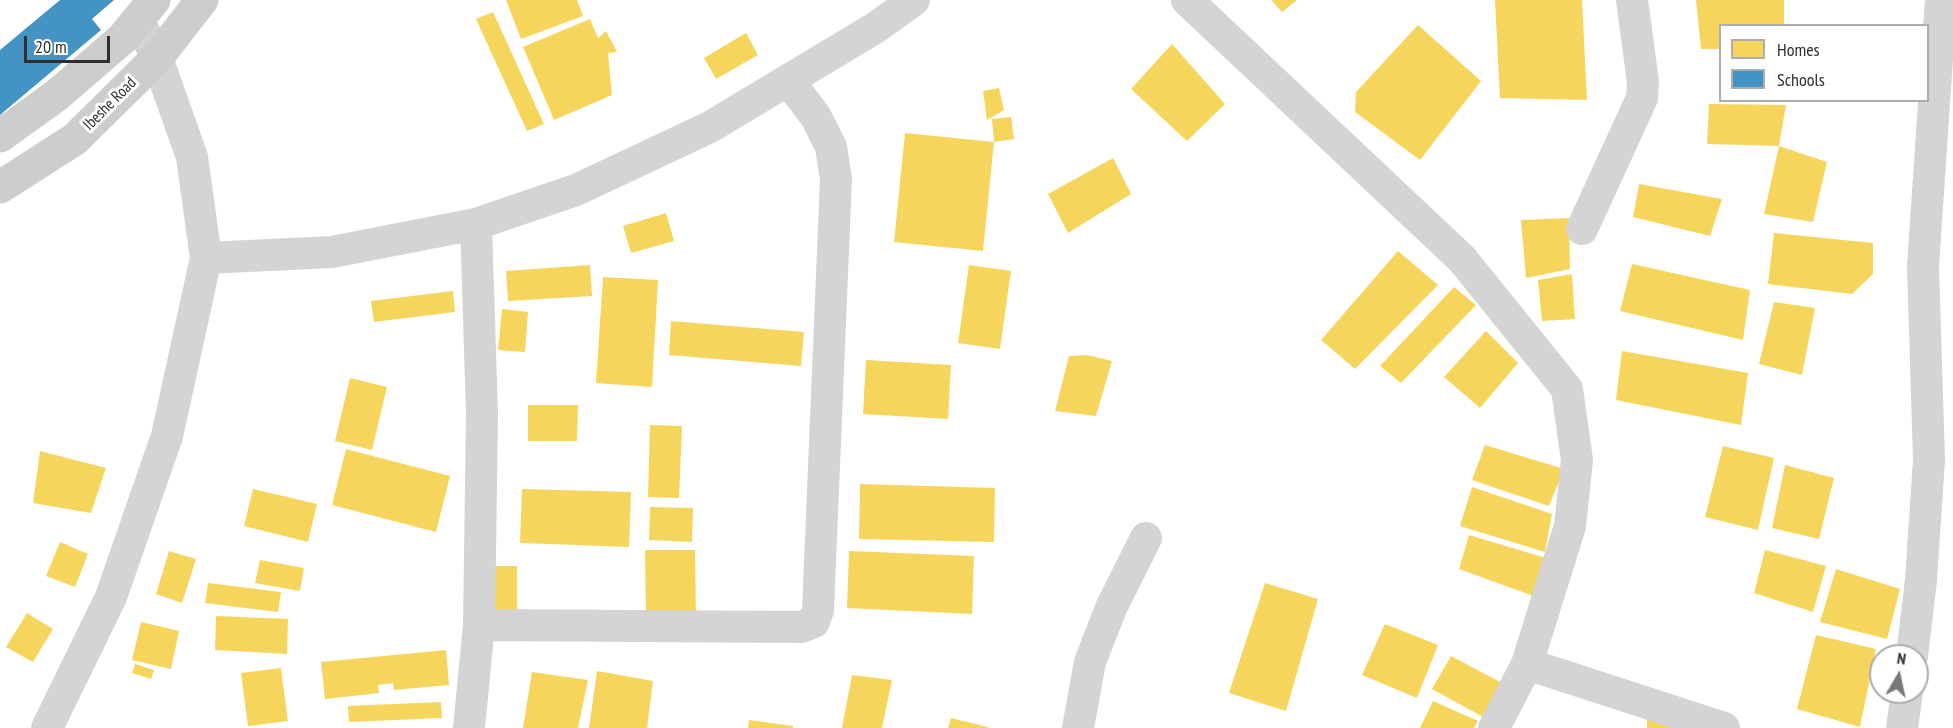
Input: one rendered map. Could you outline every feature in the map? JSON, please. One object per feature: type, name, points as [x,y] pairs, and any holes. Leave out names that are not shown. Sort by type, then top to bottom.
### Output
[{"type":"main road","name":"Ibeshe Road","points":[[0,187],[75,139],[157,58],[202,0]]},
{"type":"main road","points":[[0,136],[57,95],[123,38],[146,10]]},
{"type":"street","points":[[206,258],[332,252],[476,225],[576,190],[710,127],[875,28],[914,0]]},
{"type":"street","points":[[1187,0],[1462,259],[1567,389],[1577,460],[1570,526],[1527,664],[1494,728]]},
{"type":"street","points":[[1582,229],[1642,98],[1643,82],[1632,0]]},
{"type":"street","points":[[1913,644],[1921,580],[1929,460],[1923,266],[1941,0]]},
{"type":"street","points":[[47,728],[111,597],[167,436],[206,258],[192,157],[157,58],[146,10]]},
{"type":"street","points":[[479,625],[801,627],[814,622],[818,609],[836,179],[831,147],[816,117],[788,80]]},
{"type":"street","points":[[469,728],[479,625],[482,414],[476,225]]},
{"type":"street","points":[[1078,728],[1090,662],[1111,608],[1146,538]]},
{"type":"street","points":[[1527,664],[1724,728]]},
{"type":"street","points":[[1902,728],[1905,704]]},
{"type":"building: Homes","points":[[506,0],[577,0],[583,16],[521,39]]},
{"type":"building: Homes","points":[[1271,0],[1297,0],[1282,12]]},
{"type":"building: Homes","points":[[1495,0],[1582,0],[1587,100],[1500,98]]},
{"type":"building: Homes","points":[[1696,0],[1784,0],[1784,24],[1719,24],[1719,49],[1701,49]]},
{"type":"building: Homes","points":[[493,12],[544,124],[527,131],[476,19]]},
{"type":"building: Homes","points":[[590,19],[598,38],[606,31],[617,52],[608,53],[612,95],[554,120],[523,47]]},
{"type":"building: Homes","points":[[1418,25],[1481,81],[1420,160],[1355,112],[1356,92]]},
{"type":"building: Homes","points":[[746,33],[758,55],[716,79],[704,58]]},
{"type":"building: Homes","points":[[1172,44],[1225,104],[1187,141],[1131,89]]},
{"type":"building: Homes","points":[[999,88],[1004,110],[987,120],[983,91]]},
{"type":"building: Homes","points":[[1709,104],[1786,105],[1779,146],[1707,144]]},
{"type":"building: Homes","points":[[1011,117],[1014,139],[994,142],[992,119]]},
{"type":"building: Homes","points":[[905,133],[994,142],[983,251],[894,242]]},
{"type":"building: Homes","points":[[1779,146],[1827,162],[1813,222],[1764,214]]},
{"type":"building: Homes","points":[[1113,158],[1131,194],[1068,233],[1048,194]]},
{"type":"building: Homes","points":[[1639,184],[1722,199],[1710,236],[1633,217]]},
{"type":"building: Homes","points":[[666,213],[674,241],[631,253],[623,226]]},
{"type":"building: Homes","points":[[1569,218],[1570,269],[1526,278],[1521,220]]},
{"type":"building: Homes","points":[[1774,233],[1873,243],[1873,274],[1852,294],[1768,284]]},
{"type":"building: Homes","points":[[1398,251],[1438,285],[1355,369],[1321,340]]},
{"type":"building: Homes","points":[[1632,264],[1750,290],[1743,340],[1620,311]]},
{"type":"building: Homes","points":[[590,265],[592,296],[508,301],[506,271]]},
{"type":"building: Homes","points":[[969,265],[1011,271],[1000,349],[958,343]]},
{"type":"building: Homes","points":[[1572,274],[1575,319],[1542,321],[1538,280]]},
{"type":"building: Homes","points":[[603,277],[658,280],[652,387],[596,383]]},
{"type":"building: Homes","points":[[1454,287],[1476,305],[1401,383],[1380,366]]},
{"type":"building: Homes","points":[[453,291],[455,312],[374,322],[371,301]]},
{"type":"building: Homes","points":[[1774,302],[1815,308],[1802,375],[1759,364]]},
{"type":"building: Homes","points":[[502,309],[528,312],[525,352],[498,350]]},
{"type":"building: Homes","points":[[671,321],[804,332],[801,366],[669,355]]},
{"type":"building: Homes","points":[[1486,331],[1518,363],[1480,408],[1444,377]]},
{"type":"building: Homes","points":[[1622,351],[1748,373],[1741,425],[1616,400]]},
{"type":"building: Homes","points":[[1087,355],[1112,361],[1096,416],[1055,411],[1069,356]]},
{"type":"building: Homes","points":[[866,360],[951,365],[948,419],[863,414]]},
{"type":"building: Homes","points":[[350,378],[387,387],[372,450],[335,441]]},
{"type":"building: Homes","points":[[528,405],[578,405],[577,441],[528,441]]},
{"type":"building: Homes","points":[[650,425],[682,426],[679,498],[648,497]]},
{"type":"building: Homes","points":[[1485,445],[1564,469],[1549,506],[1472,480]]},
{"type":"building: Homes","points":[[1723,446],[1774,458],[1758,530],[1705,517]]},
{"type":"building: Homes","points":[[346,449],[450,476],[436,532],[332,505]]},
{"type":"building: Homes","points":[[40,451],[106,468],[91,513],[33,503]]},
{"type":"building: Homes","points":[[1785,465],[1834,478],[1819,539],[1772,528]]},
{"type":"building: Homes","points":[[860,484],[995,488],[994,542],[859,539]]},
{"type":"building: Homes","points":[[1472,487],[1552,514],[1545,552],[1460,526]]},
{"type":"building: Homes","points":[[253,489],[317,504],[308,542],[244,526]]},
{"type":"building: Homes","points":[[522,489],[631,492],[629,547],[520,543]]},
{"type":"building: Homes","points":[[650,507],[693,508],[692,542],[649,540]]},
{"type":"building: Homes","points":[[1469,535],[1549,559],[1539,598],[1459,569]]},
{"type":"building: Homes","points":[[60,542],[88,554],[75,587],[46,576]]},
{"type":"building: Homes","points":[[645,550],[695,550],[696,616],[646,616]]},
{"type":"building: Homes","points":[[1765,550],[1826,566],[1813,612],[1754,593]]},
{"type":"building: Homes","points":[[169,551],[196,559],[182,603],[156,594]]},
{"type":"building: Homes","points":[[849,551],[974,556],[972,614],[847,608]]},
{"type":"building: Homes","points":[[260,560],[304,568],[300,591],[255,583]]},
{"type":"building: Homes","points":[[493,566],[517,566],[517,613],[493,613]]},
{"type":"building: Homes","points":[[1836,569],[1900,589],[1887,639],[1820,622]]},
{"type":"building: Homes","points":[[208,583],[281,592],[278,612],[205,603]]},
{"type":"building: Homes","points":[[1265,583],[1318,599],[1286,711],[1229,693]]},
{"type":"building: Homes","points":[[27,613],[53,629],[33,662],[6,647]]},
{"type":"building: Homes","points":[[216,616],[288,619],[287,654],[215,650]]},
{"type":"building: Homes","points":[[141,622],[179,631],[171,669],[132,660]]},
{"type":"building: Homes","points":[[1385,624],[1438,645],[1417,698],[1362,675]]},
{"type":"building: Homes","points":[[1816,635],[1869,647],[1869,683],[1860,727],[1797,709]]},
{"type":"building: Homes","points":[[446,650],[449,685],[394,690],[393,683],[378,685],[379,693],[325,699],[321,662]]},
{"type":"building: Homes","points":[[1451,656],[1504,684],[1485,718],[1432,689]]},
{"type":"building: Homes","points":[[135,664],[154,670],[151,679],[132,673]]},
{"type":"building: Homes","points":[[281,668],[288,721],[248,726],[241,673]]},
{"type":"building: Homes","points":[[597,671],[653,681],[647,728],[589,728]]},
{"type":"building: Homes","points":[[532,672],[588,680],[578,728],[523,728]]},
{"type":"building: Homes","points":[[852,675],[892,680],[882,728],[842,728]]},
{"type":"building: Homes","points":[[1433,701],[1478,721],[1474,728],[1420,728]]},
{"type":"building: Homes","points":[[441,702],[442,718],[349,722],[348,706]]},
{"type":"building: Homes","points":[[1647,711],[1698,728],[1647,728]]},
{"type":"building: Homes","points":[[951,718],[988,727],[988,728],[948,728]]},
{"type":"building: Homes","points":[[749,720],[793,726],[793,728],[748,728]]},
{"type":"building: Schools","points":[[60,0],[114,0],[92,19],[101,30],[0,115],[0,50]]}]
